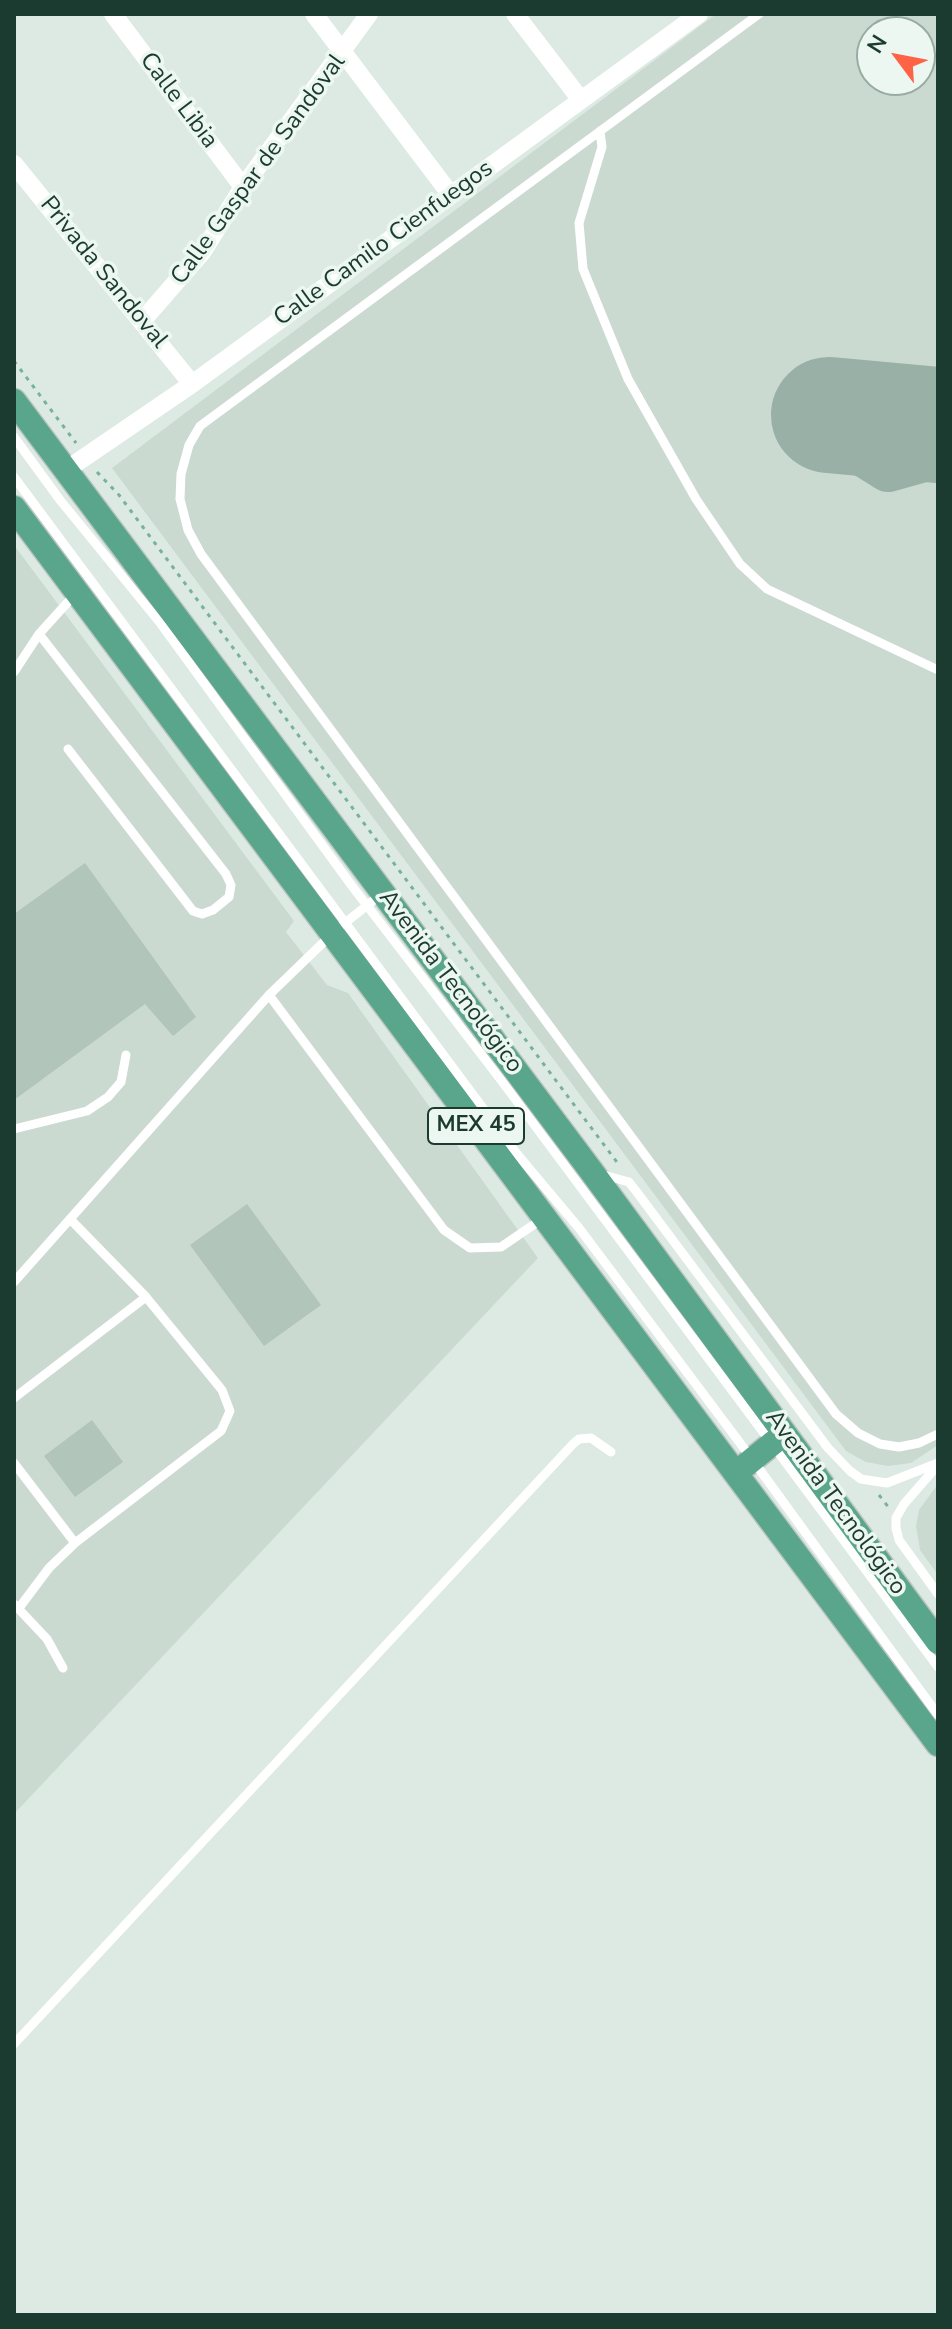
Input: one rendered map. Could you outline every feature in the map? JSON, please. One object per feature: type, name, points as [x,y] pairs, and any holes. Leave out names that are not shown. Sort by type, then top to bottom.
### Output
[{"type":"main road","name":"Avenida Tecnológico","points":[[14,401],[76,463],[375,899],[592,1172],[778,1438],[938,1642]]},
{"type":"main road","name":"MEX 45","points":[[14,508],[76,593],[339,928],[545,1217],[744,1466],[938,1744]]},
{"type":"main road","points":[[744,1466],[778,1438]]},
{"type":"street","name":"Calle Libia","points":[[113,14],[243,187]]},
{"type":"street","points":[[314,14],[451,195]]},
{"type":"street","name":"Calle Gaspar de Sandoval","points":[[143,320],[203,251],[243,187],[344,53],[369,14]]},
{"type":"street","points":[[515,14],[581,100]]},
{"type":"street","name":"Calle Camilo Cienfuegos","points":[[76,463],[192,384],[699,14]]},
{"type":"street","name":"Privada Sandoval","points":[[14,164],[192,384]]},
{"type":"lane","points":[[759,14],[200,426],[189,445],[181,474],[184,514],[201,554],[836,1414],[858,1433],[880,1444],[899,1447],[919,1443],[938,1434]]},
{"type":"lane","points":[[600,131],[602,147],[579,223],[583,269],[628,379],[704,513],[740,564],[767,589],[938,670]]},
{"type":"lane","points":[[14,437],[60,500],[161,624],[375,899],[778,1438],[938,1667]]},
{"type":"lane","points":[[14,477],[339,928],[579,1228],[744,1466],[938,1715]]},
{"type":"lane","points":[[14,672],[39,634],[76,593]]},
{"type":"lane","points":[[39,634],[226,874],[231,885],[229,897],[213,910],[202,914],[193,911],[68,749]]},
{"type":"lane","points":[[14,1282],[269,995],[339,928],[375,899]]},
{"type":"lane","points":[[269,995],[444,1230],[470,1248],[501,1247],[545,1217]]},
{"type":"lane","points":[[14,1129],[87,1111],[108,1097],[121,1082],[126,1055]]},
{"type":"lane","points":[[592,1172],[629,1182],[828,1448],[850,1471],[872,1481],[887,1483],[902,1480],[938,1464]]},
{"type":"lane","points":[[63,1668],[47,1639],[16,1606],[75,1543],[221,1431],[230,1411],[222,1390],[146,1297],[70,1219]]},
{"type":"lane","points":[[14,1398],[146,1297]]},
{"type":"lane","points":[[14,2044],[573,1444],[579,1439],[591,1438],[611,1452]]},
{"type":"lane","points":[[14,1463],[75,1543]]},
{"type":"lane","points":[[938,1464],[896,1518],[899,1540],[938,1594]]},
{"type":"path","points":[[14,361],[76,463],[119,495],[629,1182]]},
{"type":"path","points":[[872,1481],[896,1518]]},
{"type":"shaded area","points":[[716,14],[938,14],[938,1445],[911,1463],[888,1466],[866,1462],[846,1451],[112,468]]},
{"type":"shaded area","points":[[14,545],[294,921],[286,932],[327,985],[348,993],[538,1258],[14,1814]]},
{"type":"shaded area","points":[[938,1484],[938,1575],[920,1550],[916,1526],[919,1510]]},
{"type":"building","points":[[85,863],[196,1017],[173,1036],[145,1004],[14,1100],[14,914]]},
{"type":"building","points":[[247,1204],[321,1305],[264,1346],[190,1245]]},
{"type":"building","points":[[92,1420],[123,1462],[75,1497],[44,1456]]},
{"type":"taxiway","points":[[938,408],[907,389],[889,388],[865,402],[855,428],[864,454],[888,469],[938,455]]},
{"type":"runway","points":[[829,415],[938,425]]}]
